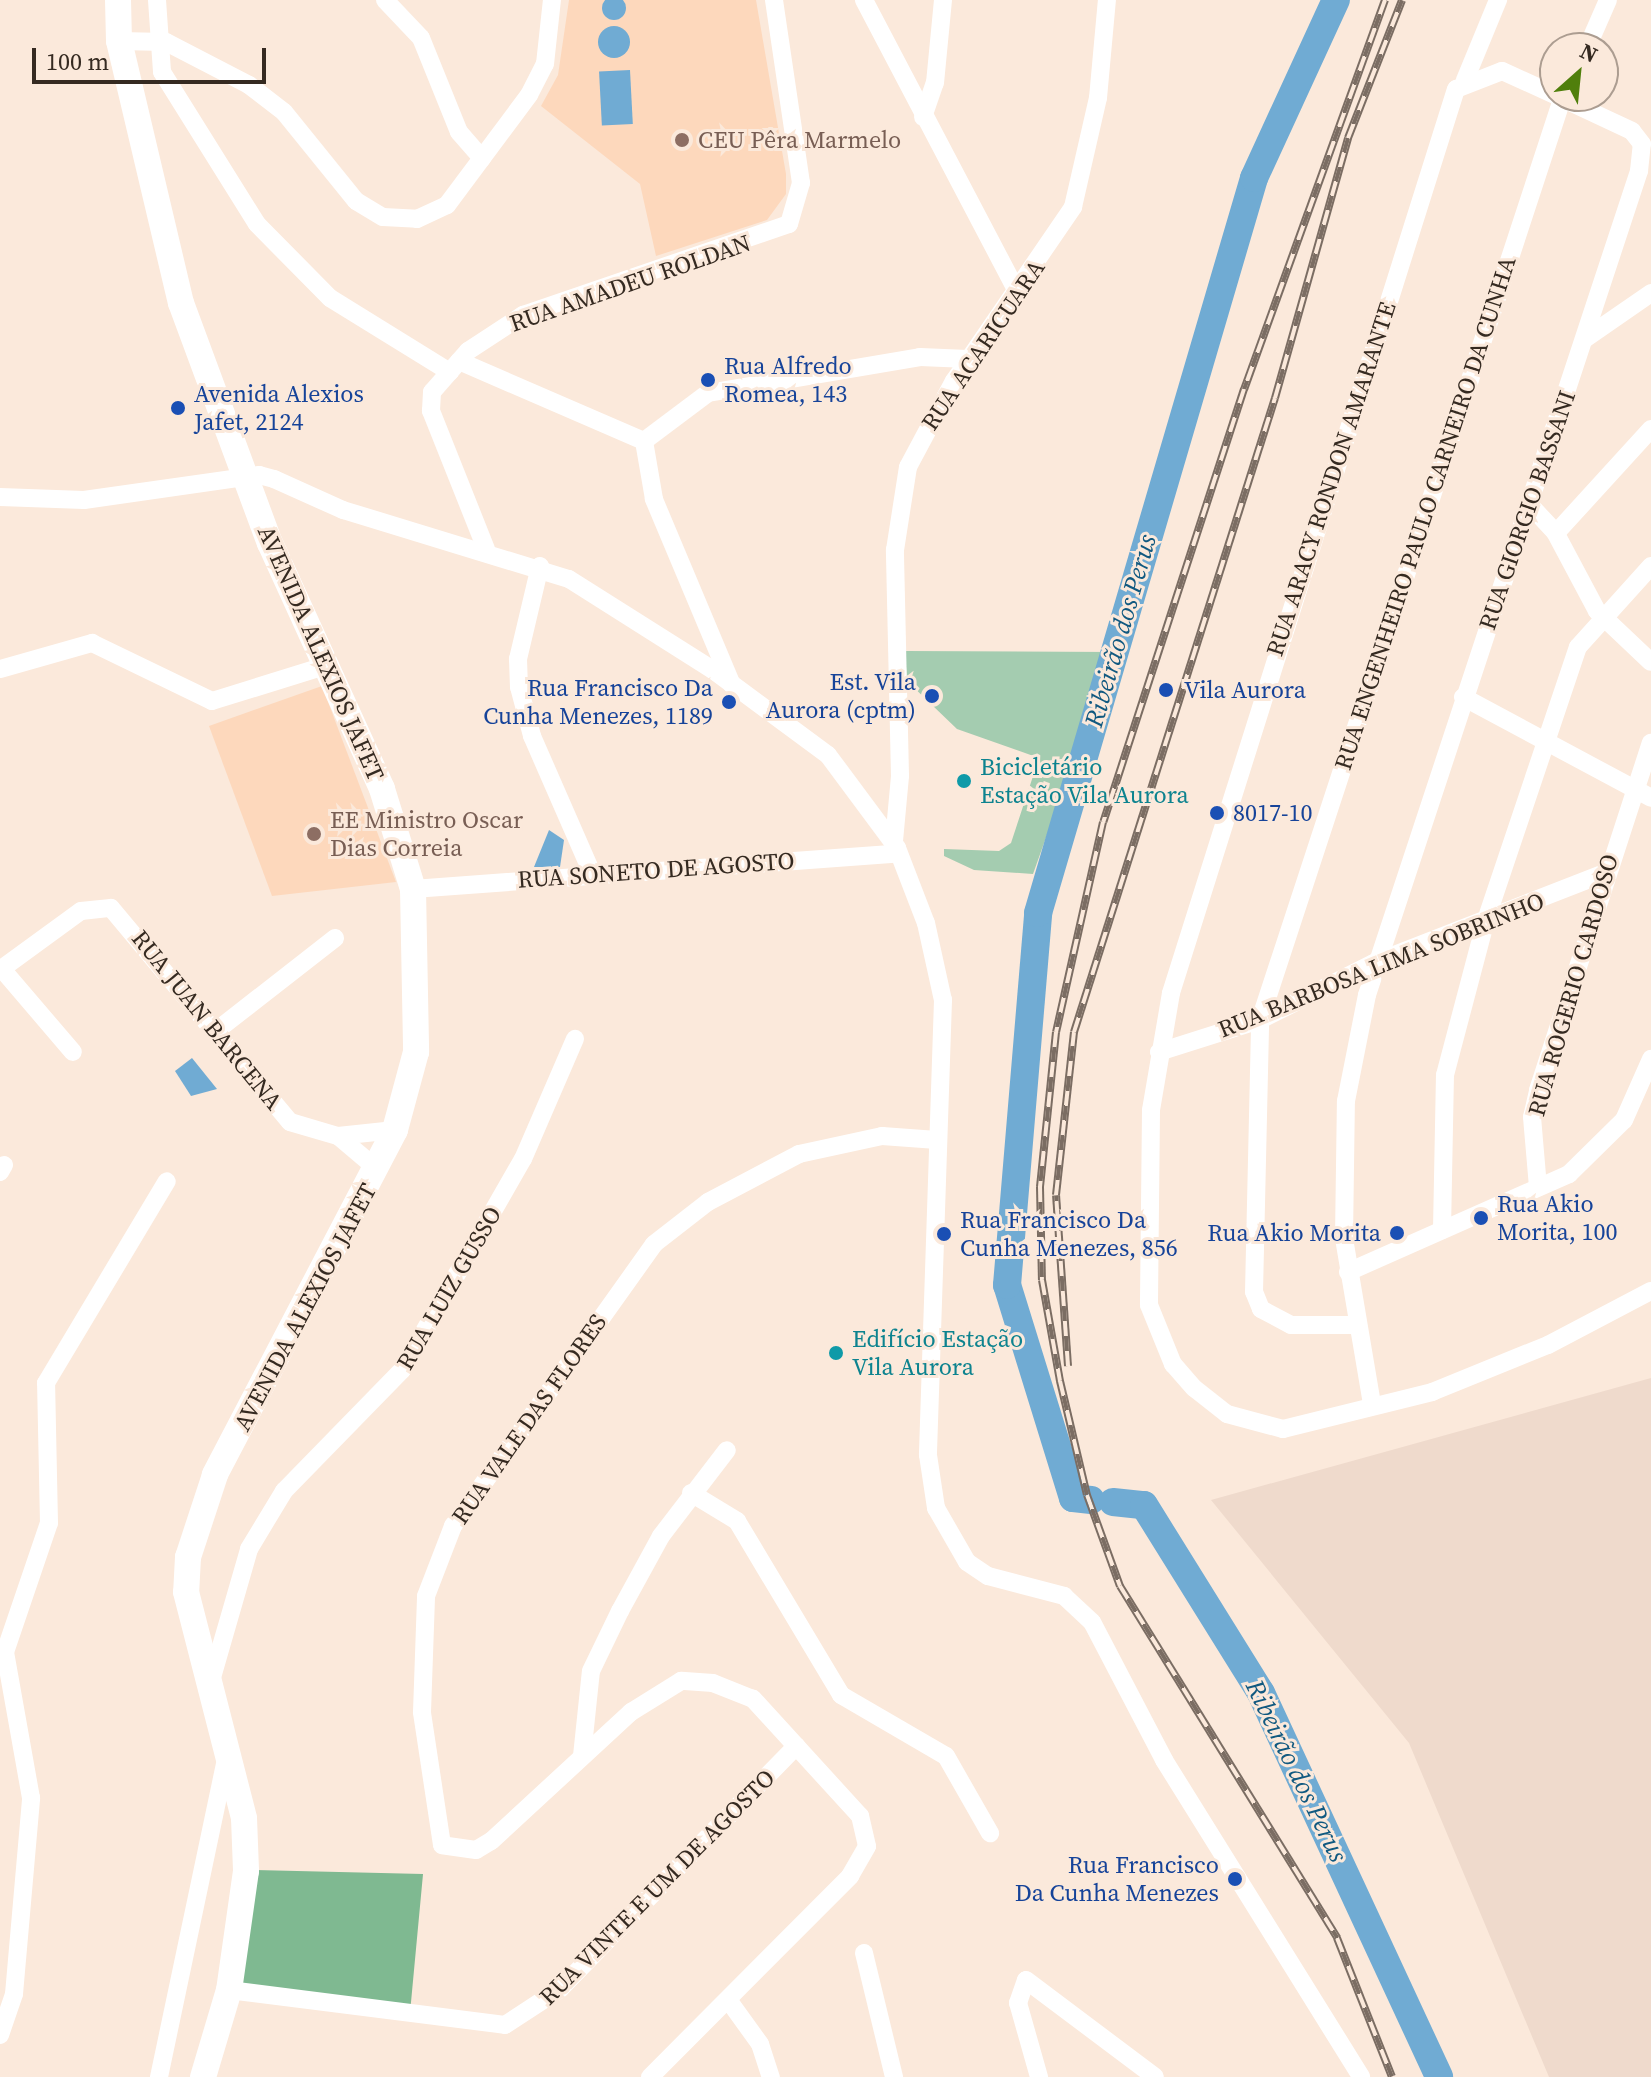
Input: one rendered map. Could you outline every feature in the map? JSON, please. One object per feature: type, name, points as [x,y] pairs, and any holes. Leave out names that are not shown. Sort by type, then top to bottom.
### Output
[{"type":"main road","name":"AVENIDA ALEXIOS JAFET","points":[[118,0],[119,41],[181,303],[244,479],[382,789],[413,889],[416,1052],[395,1130],[196,1521],[186,1592],[241,1793],[246,1871],[229,1990],[203,2077]]},
{"type":"street","points":[[157,0],[162,72],[173,92],[273,243],[330,298],[454,367],[644,441]]},
{"type":"street","points":[[385,0],[421,38],[459,132],[482,158]]},
{"type":"street","points":[[119,41],[161,41],[249,85],[284,112],[356,201],[383,217],[417,219],[447,205],[545,64],[552,0]]},
{"type":"street","name":"RUA AMADEU ROLDAN","points":[[486,549],[431,411],[432,392],[454,367],[523,315],[789,224],[801,183],[774,0]]},
{"type":"street","points":[[864,0],[1017,291]]},
{"type":"street","points":[[923,117],[935,83],[943,0]]},
{"type":"street","name":"RUA ACARICUARA","points":[[896,847],[899,505],[919,444],[968,359],[1017,291],[1083,180],[1107,0]]},
{"type":"street","name":"RUA ARACY RONDON AMARANTE","points":[[1498,0],[1465,80],[1456,89],[1217,834],[1159,1052],[1151,1110],[1149,1305],[1173,1364],[1224,1413],[1248,1423],[1305,1428],[1372,1404],[1432,1392],[1548,1345],[1651,1291]]},
{"type":"street","points":[[1594,32],[1608,0]]},
{"type":"street","points":[[1465,80],[1502,71],[1539,87]]},
{"type":"street","name":"RUA ENGENHEIRO PAULO CARNEIRO DA CUNHA","points":[[1354,1325],[1283,1323],[1261,1309],[1254,1292],[1260,1020],[1554,112]]},
{"type":"street","name":"RUA GIORGIO BASSANI","points":[[1354,1325],[1348,1272],[1346,1101],[1374,963],[1586,338],[1642,144],[1612,117],[1599,112]]},
{"type":"street","points":[[1586,338],[1651,293]]},
{"type":"street","points":[[644,441],[708,393],[920,357],[968,359]]},
{"type":"street","points":[[1556,533],[1651,429]]},
{"type":"street","points":[[644,441],[654,499],[732,685]]},
{"type":"street","points":[[0,497],[84,500],[244,479],[274,479],[343,510],[540,566],[630,614],[828,755],[896,847],[926,923],[943,1000],[928,1455],[936,1508],[967,1562],[988,1576],[1064,1596],[1092,1622],[1164,1760],[1361,2077]]},
{"type":"street","points":[[1528,503],[1556,533],[1602,616],[1651,662]]},
{"type":"street","points":[[540,566],[521,646],[519,687],[532,736],[591,871]]},
{"type":"street","points":[[1442,1230],[1445,1075],[1486,920],[1578,647],[1602,616],[1651,566]]},
{"type":"street","points":[[0,669],[92,643],[212,701],[328,665]]},
{"type":"street","points":[[1463,697],[1547,737],[1651,798]]},
{"type":"street","name":"RUA ROGERIO CARDOSO","points":[[1538,1187],[1532,1117],[1538,1090],[1602,874],[1651,743]]},
{"type":"street","name":"RUA SONETO DE AGOSTO","points":[[413,889],[591,871],[896,847]]},
{"type":"street","name":"RUA BARBOSA LIMA SOBRINHO","points":[[1159,1052],[1260,1020],[1374,963],[1602,874]]},
{"type":"street","name":"RUA JUAN BARCENA","points":[[1,969],[81,911],[111,908],[288,1121],[338,1136],[395,1130]]},
{"type":"street","points":[[216,1031],[335,938]]},
{"type":"street","points":[[1,969],[73,1052]]},
{"type":"street","name":"RUA LUIZ GUSSO","points":[[210,1684],[249,1549],[284,1491],[402,1370],[523,1159],[575,1039]]},
{"type":"street","points":[[1348,1272],[1538,1187],[1599,1149],[1624,1120],[1651,1059]]},
{"type":"street","name":"RUA JUAN BARCENA","points":[[338,1136],[377,1169]]},
{"type":"street","name":"RUA VALE DAS FLORES","points":[[650,2077],[850,1876],[867,1846],[860,1816],[753,1699],[713,1683],[681,1681],[653,1693],[491,1841],[476,1850],[442,1845],[422,1712],[421,1643],[426,1596],[453,1526],[654,1244],[720,1195],[799,1154],[882,1136],[937,1140]]},
{"type":"street","points":[[0,2035],[14,1994],[30,1830],[27,1758],[5,1652],[49,1523],[46,1383],[167,1181]]},
{"type":"street","points":[[1354,1325],[1372,1404]]},
{"type":"street","points":[[582,1756],[591,1671],[633,1583],[691,1493],[727,1450]]},
{"type":"street","points":[[691,1493],[737,1521],[841,1695],[946,1756],[990,1833]]},
{"type":"street","name":"RUA VINTE E UM DE AGOSTO","points":[[229,1990],[455,2024],[516,2020],[560,1989],[796,1746]]},
{"type":"street","name":"AVENIDA ALEXIOS JAFET","points":[[159,2077],[228,1752]]},
{"type":"street","points":[[864,1953],[894,2077]]},
{"type":"street","points":[[1039,2077],[1018,2003],[1018,1987],[1031,1982],[1155,2077]]},
{"type":"street","points":[[729,2001],[760,2044],[771,2077]]},
{"type":"shaded area","name":"CEU Pêra Marmelo","points":[[569,0],[756,0],[786,174],[786,194],[767,220],[656,256],[640,184],[541,106],[558,75]]},
{"type":"shaded area","name":"EE Ministro Oscar Dias Correia","points":[[322,686],[396,882],[272,896],[209,726]]},
{"type":"shaded area","points":[[1651,1378],[1651,2077],[1549,2077],[1409,1743],[1211,1500]]},
{"type":"green space","points":[[905,651],[1112,652],[1033,874],[974,870],[944,856],[944,849],[999,851],[1011,843],[1039,758],[957,729],[907,681]]},
{"type":"green space","points":[[255,1870],[423,1874],[410,2013],[238,1984]]},
{"type":"water","points":[[614,-4],[625,3],[626,8],[619,19],[614,20],[603,13],[602,8],[609,-3]]},
{"type":"water","points":[[614,26],[625,31],[630,42],[625,53],[614,58],[603,53],[598,42],[603,31]]},
{"type":"water","points":[[630,70],[633,124],[602,126],[599,72]]},
{"type":"water","points":[[549,830],[564,840],[560,867],[534,867]]},
{"type":"water","points":[[192,1058],[217,1089],[191,1096],[175,1071]]},
{"type":"waterway","name":"Ribeirão dos Perus","points":[[1091,1500],[1073,1498],[1007,1285],[1038,913],[1254,178],[1336,0]]},
{"type":"waterway","name":"Ribeirão dos Perus","points":[[1113,1502],[1144,1505],[1261,1693],[1439,2077]]},
{"type":"railway","points":[[1385,0],[1244,389],[1103,822],[1056,1032],[1040,1187],[1042,1280],[1060,1381],[1087,1495],[1120,1586],[1337,1938],[1392,2077]]},
{"type":"railway","points":[[1068,1366],[1056,1195],[1074,1032],[1275,398],[1348,138],[1402,0]]},
{"type":"place","name":"CEU Pêra Marmelo","points":[[682,140]]},
{"type":"place","name":"Rua Alfredo Romea, 143","points":[[708,380]]},
{"type":"place","name":"Avenida Alexios Jafet, 2124","points":[[178,408]]},
{"type":"place","name":"Vila Aurora","points":[[1166,690]]},
{"type":"place","name":"Est. Vila Aurora (cptm)","points":[[932,696]]},
{"type":"place","name":"Rua Francisco Da Cunha Menezes, 1189","points":[[729,702]]},
{"type":"place","name":"Bicicletário Estação Vila Aurora","points":[[964,781]]},
{"type":"place","name":"8017-10","points":[[1217,813]]},
{"type":"place","name":"EE Ministro Oscar Dias Correia","points":[[314,834]]},
{"type":"place","name":"Rua Akio Morita, 100","points":[[1481,1218]]},
{"type":"place","name":"Rua Akio Morita","points":[[1397,1233]]},
{"type":"place","name":"Rua Francisco Da Cunha Menezes, 856","points":[[944,1234]]},
{"type":"place","name":"Edifício Estação Vila Aurora","points":[[836,1353]]},
{"type":"place","name":"Rua Francisco Da Cunha Menezes","points":[[1235,1879]]}]
